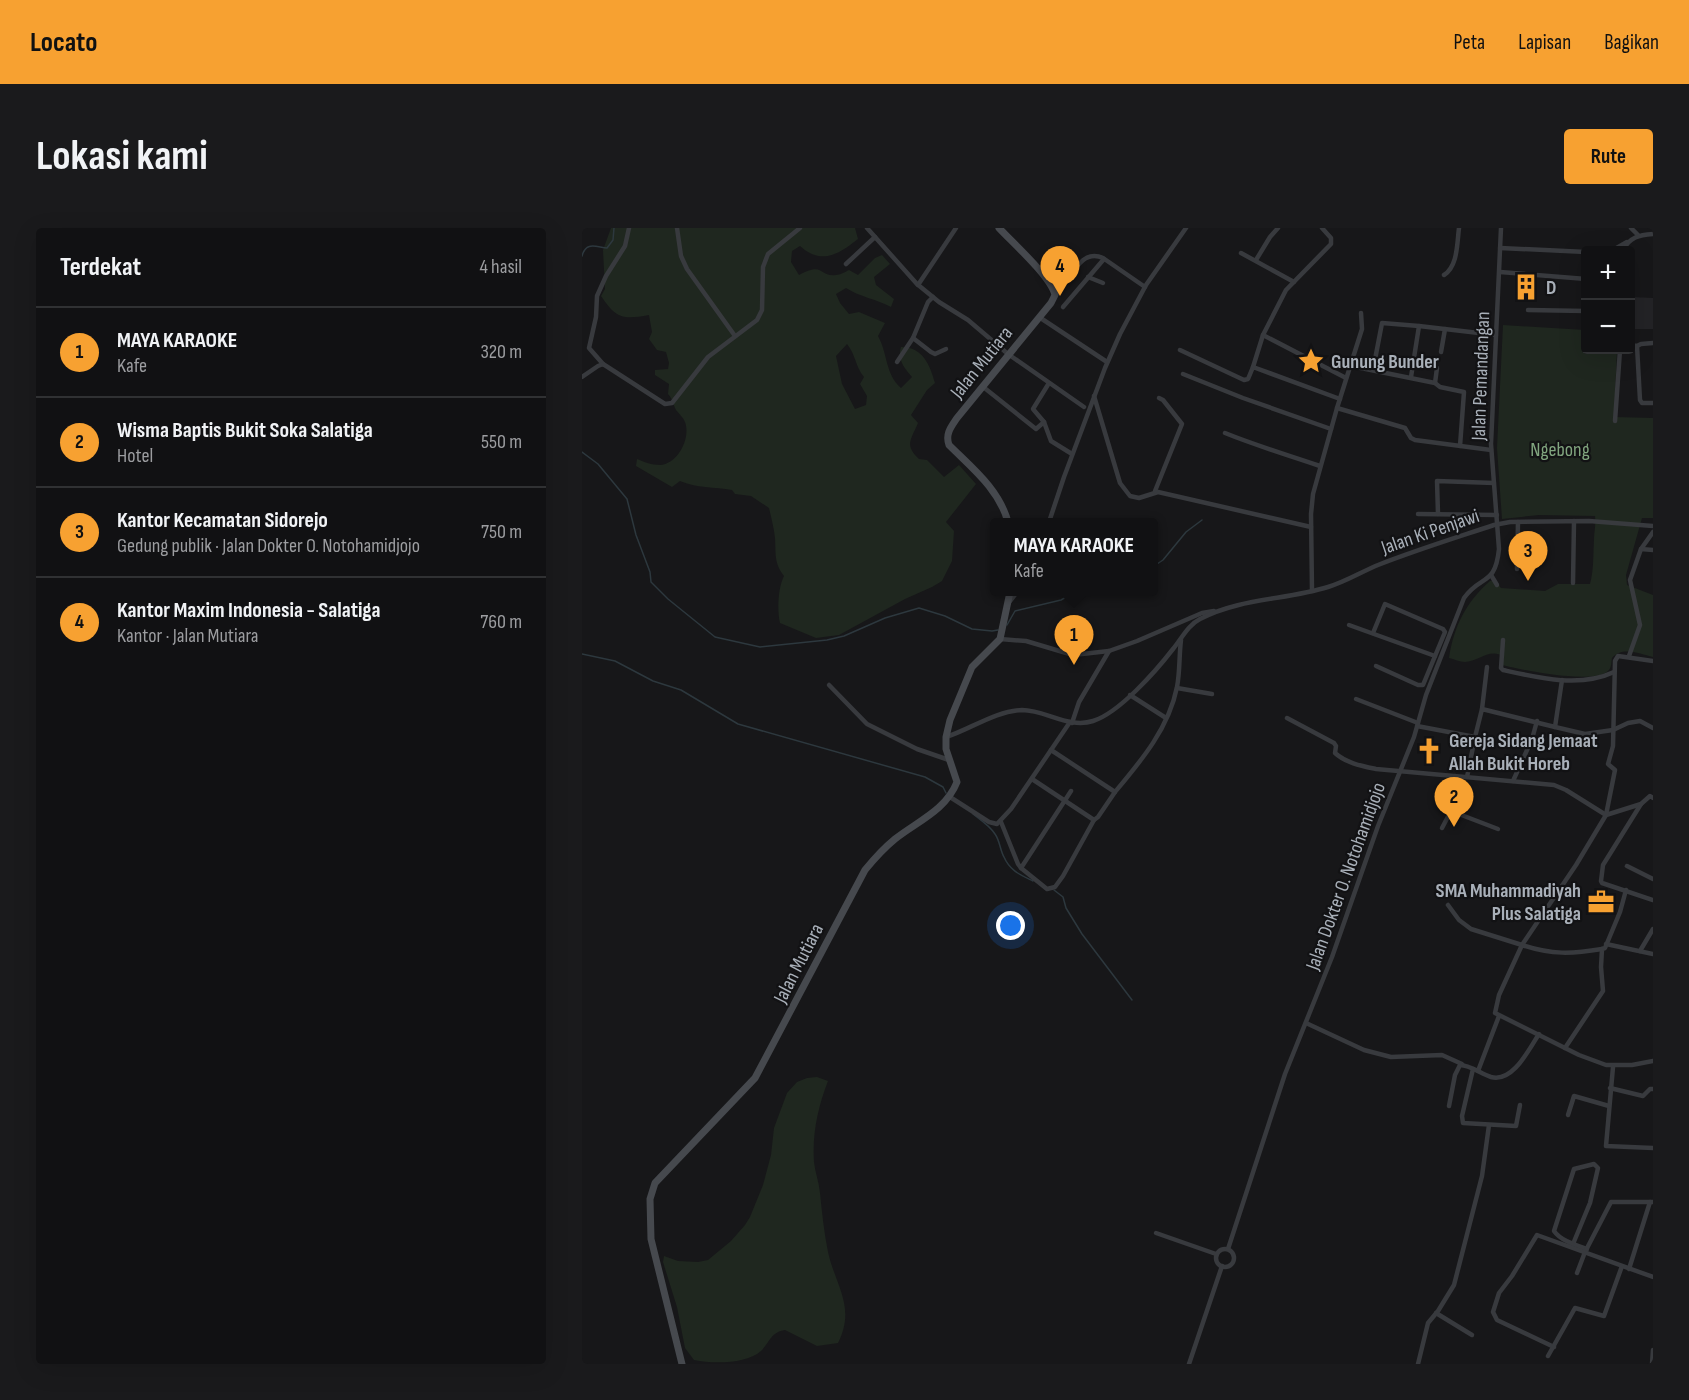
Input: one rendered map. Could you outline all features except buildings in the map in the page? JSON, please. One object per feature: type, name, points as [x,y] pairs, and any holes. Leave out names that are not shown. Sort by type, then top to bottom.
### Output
[{"type":"street","points":[[629,228],[621,255],[606,276],[597,296],[596,317],[589,348],[603,364],[668,405],[708,357],[751,327],[760,316],[764,267],[768,254],[800,228]]},
{"type":"street","points":[[677,228],[681,256],[687,268],[735,336]]},
{"type":"street","points":[[867,228],[918,285],[968,320],[1008,354],[1084,406]]},
{"type":"street","points":[[918,285],[956,228]]},
{"type":"street","points":[[999,228],[1057,293],[1071,297]]},
{"type":"street","points":[[1050,518],[1107,362],[1145,287],[1186,228]]},
{"type":"street","points":[[1256,260],[1278,228]]},
{"type":"street","points":[[1180,350],[1246,380],[1263,335],[1279,302],[1294,282],[1331,244],[1331,238],[1322,228]]},
{"type":"street","points":[[1444,274],[1450,271],[1454,263],[1459,228]]},
{"type":"street","name":"Jalan Pemandangan","points":[[1497,524],[1491,450],[1502,228]]},
{"type":"street","points":[[1630,228],[1638,235]]},
{"type":"street","points":[[1620,246],[1638,235],[1653,234]]},
{"type":"street","points":[[846,264],[875,237]]},
{"type":"street","points":[[1625,246],[1627,242]]},
{"type":"street","points":[[1500,248],[1581,252]]},
{"type":"street","points":[[1241,253],[1294,282]]},
{"type":"street","points":[[1057,293],[1082,260],[1089,255],[1096,255],[1104,259],[1145,287]]},
{"type":"street","points":[[1063,307],[1104,259]]},
{"type":"street","points":[[1500,272],[1581,279]]},
{"type":"street","points":[[1088,277],[1102,283]]},
{"type":"street","name":"Jalan Mutiara","points":[[1006,518],[991,487],[949,445],[947,439],[952,426],[982,386],[1057,293]]},
{"type":"street","points":[[897,362],[913,338],[928,302],[933,297]]},
{"type":"street","points":[[1528,310],[1581,311]]},
{"type":"street","points":[[1312,591],[1313,494],[1362,328],[1361,313]]},
{"type":"street","points":[[1039,317],[1107,362]]},
{"type":"street","points":[[1372,370],[1382,322],[1496,335]]},
{"type":"street","points":[[1411,377],[1419,326]]},
{"type":"street","points":[[1441,352],[1444,329]]},
{"type":"street","points":[[1263,335],[1346,378]]},
{"type":"street","points":[[913,338],[935,354],[946,349]]},
{"type":"street","points":[[1635,345],[1653,344]]},
{"type":"street","points":[[1615,422],[1620,354]]},
{"type":"street","points":[[1635,354],[1640,400],[1642,403],[1653,403]]},
{"type":"street","points":[[582,378],[603,364]]},
{"type":"street","points":[[1351,366],[1411,377],[1464,393],[1460,446]]},
{"type":"street","points":[[1252,367],[1340,399]]},
{"type":"street","points":[[1435,383],[1437,369]]},
{"type":"street","points":[[1184,374],[1331,429]]},
{"type":"street","points":[[1049,383],[1033,409],[1044,422],[1051,441],[1072,454]]},
{"type":"street","points":[[982,386],[1036,429],[1044,422]]},
{"type":"street","points":[[1094,396],[1122,487],[1130,496],[1136,498],[1155,491],[1311,527]]},
{"type":"street","points":[[1155,491],[1182,424],[1159,398]]},
{"type":"street","points":[[1337,408],[1405,428],[1415,440],[1491,450]]},
{"type":"street","points":[[1225,433],[1261,448],[1287,454],[1320,466]]},
{"type":"street","points":[[1438,514],[1437,481],[1494,483]]},
{"type":"street","points":[[1418,514],[1497,515]]},
{"type":"street","points":[[1573,582],[1574,521]]},
{"type":"street","name":"Jalan Ki Penjawi","points":[[1217,611],[1339,583],[1395,559],[1497,524],[1574,521],[1653,526]]},
{"type":"street","points":[[1516,569],[1518,522]]},
{"type":"street","points":[[1497,524],[1499,549],[1497,564],[1491,575],[1497,585]]},
{"type":"street","points":[[1629,656],[1640,625],[1630,580],[1641,549],[1653,531]]},
{"type":"street","points":[[1641,549],[1653,550]]},
{"type":"street","name":"Jalan Dokter O. Notohamidjojo","points":[[1190,1364],[1222,1266],[1228,1266],[1234,1260],[1234,1255],[1228,1249],[1285,1074],[1332,957],[1388,800],[1401,772],[1440,658],[1464,598],[1491,575]]},
{"type":"street","points":[[1009,596],[1000,639],[967,675],[946,737],[949,760],[957,782],[950,797],[989,822],[997,824],[1001,822],[1032,779],[1071,722],[1079,702],[1109,651]]},
{"type":"street","points":[[1008,604],[1014,596]]},
{"type":"street","points":[[1373,633],[1383,606],[1387,604],[1443,629],[1444,633],[1423,685],[1418,685],[1376,666]]},
{"type":"street","points":[[1000,639],[1026,641],[1073,655],[1109,651],[1202,613],[1217,611]]},
{"type":"street","points":[[946,737],[996,716],[1022,710],[1071,722],[1089,722],[1102,717],[1130,695],[1164,660],[1197,620],[1217,611]]},
{"type":"street","points":[[1349,625],[1440,658]]},
{"type":"street","points":[[1001,822],[1018,864],[1045,887],[1050,889],[1055,887],[1094,820],[1162,729],[1177,687],[1181,638]]},
{"type":"street","points":[[1503,640],[1502,670],[1562,680],[1596,680],[1614,672]]},
{"type":"street","points":[[1653,661],[1629,656],[1617,657],[1614,663],[1613,746],[1608,764],[1615,770],[1606,815],[1576,865],[1522,945],[1499,995],[1495,1011],[1499,1016],[1588,1059],[1612,1066],[1653,1061]]},
{"type":"street","points":[[1467,777],[1482,709],[1487,667]]},
{"type":"street","points":[[1555,727],[1562,680]]},
{"type":"street","points":[[829,685],[867,724],[917,749],[949,760]]},
{"type":"street","points":[[1177,687],[1212,694]]},
{"type":"street","points":[[1130,695],[1166,718]]},
{"type":"street","points":[[1356,699],[1417,724],[1474,737]]},
{"type":"street","points":[[1482,709],[1585,734],[1612,730],[1640,721],[1653,728]]},
{"type":"street","points":[[1287,718],[1334,742],[1335,755],[1352,763],[1376,769],[1557,786],[1606,815],[1641,804],[1652,796]]},
{"type":"street","points":[[1513,781],[1537,722]]},
{"type":"street","points":[[1051,750],[1115,792]]},
{"type":"street","points":[[1442,828],[1451,811],[1455,776]]},
{"type":"street","points":[[1032,779],[1094,820]]},
{"type":"street","points":[[1022,868],[1071,791]]},
{"type":"street","name":"Jalan Mutiara","points":[[682,1364],[651,1239],[650,1199],[656,1183],[755,1078],[865,870],[879,853],[937,810],[950,797]]},
{"type":"street","points":[[1641,804],[1602,866],[1602,883],[1653,900]]},
{"type":"street","points":[[1451,811],[1498,829]]},
{"type":"street","points":[[1627,866],[1653,879]]},
{"type":"street","points":[[1565,1048],[1604,991],[1601,967],[1604,947],[1620,912],[1626,891]]},
{"type":"street","points":[[1448,905],[1459,920],[1470,929],[1537,950],[1565,954],[1604,947],[1653,954]]},
{"type":"street","points":[[1640,951],[1653,928]]},
{"type":"street","points":[[1499,1016],[1475,1070],[1462,1120],[1463,1123],[1472,1125],[1516,1126],[1520,1105]]},
{"type":"street","points":[[1306,1023],[1364,1050],[1391,1057],[1442,1055],[1496,1078],[1507,1075],[1524,1057],[1539,1034]]},
{"type":"street","points":[[1449,1106],[1455,1075],[1462,1064]]},
{"type":"street","points":[[1612,1066],[1607,1147],[1653,1148]]},
{"type":"street","points":[[1610,1088],[1643,1096],[1653,1089]]},
{"type":"street","points":[[1568,1115],[1575,1096],[1609,1106]]},
{"type":"street","points":[[1418,1364],[1428,1323],[1455,1285],[1482,1176],[1489,1125]]},
{"type":"street","points":[[1573,1244],[1593,1193],[1598,1168],[1594,1164],[1574,1169],[1554,1230],[1557,1236],[1586,1251]]},
{"type":"street","points":[[1577,1273],[1611,1202],[1652,1202],[1629,1269]]},
{"type":"street","points":[[1156,1233],[1216,1254]]},
{"type":"street","points":[[1554,1347],[1497,1320],[1494,1316],[1499,1293],[1537,1235],[1653,1276]]},
{"type":"street","points":[[1216,1254],[1221,1249],[1228,1249]]},
{"type":"street","points":[[1216,1254],[1217,1262],[1222,1266]]},
{"type":"street","points":[[1548,1356],[1575,1307],[1605,1316],[1622,1266]]},
{"type":"street","points":[[1436,1313],[1472,1335]]},
{"type":"street","points":[[1652,1364],[1653,1350]]},
{"type":"shaded area","points":[[1635,297],[1653,298],[1653,329],[1635,329]]},
{"type":"green space","points":[[611,228],[855,228],[858,239],[843,250],[829,256],[822,256],[808,252],[800,246],[792,251],[791,262],[799,275],[817,269],[830,275],[849,270],[858,275],[875,258],[882,255],[890,264],[874,277],[876,285],[894,299],[891,307],[846,288],[836,294],[849,314],[859,312],[885,323],[878,336],[889,370],[901,388],[912,377],[901,359],[901,347],[915,350],[924,358],[935,383],[927,390],[911,415],[918,423],[910,446],[919,459],[927,460],[944,477],[959,465],[976,484],[946,522],[954,531],[952,561],[942,581],[839,635],[816,638],[780,623],[780,587],[784,576],[777,562],[775,534],[769,508],[751,496],[735,494],[732,490],[680,481],[672,487],[636,466],[637,459],[660,465],[672,460],[682,449],[686,428],[684,420],[668,394],[669,384],[655,375],[655,370],[668,369],[669,363],[666,352],[657,350],[649,339],[652,332],[649,315],[620,316],[601,296],[605,289],[603,250]],"holes":[[[847,344],[864,377],[860,384],[867,396],[866,405],[855,409],[842,384],[836,356]]]},
{"type":"green space","name":"Ngebong","points":[[1503,325],[1581,330],[1581,354],[1617,354],[1614,417],[1653,418],[1653,518],[1642,518],[1626,575],[1627,585],[1653,595],[1653,657],[1621,652],[1612,658],[1608,671],[1588,677],[1557,675],[1502,665],[1504,657],[1499,654],[1489,654],[1465,662],[1449,658],[1454,635],[1462,615],[1474,597],[1490,581],[1495,581],[1501,588],[1545,591],[1558,584],[1590,584],[1595,516],[1539,515],[1502,519],[1497,448]]},
{"type":"green space","points":[[817,1077],[828,1081],[816,1121],[814,1162],[828,1252],[845,1308],[843,1330],[838,1343],[817,1346],[785,1330],[771,1338],[755,1355],[738,1361],[694,1360],[685,1348],[677,1307],[663,1262],[664,1256],[678,1261],[708,1260],[731,1241],[745,1225],[763,1185],[771,1155],[774,1128],[787,1093],[797,1082]]},
{"type":"waterway","points":[[582,256],[589,247],[607,248],[613,240],[614,228]]},
{"type":"waterway","points":[[582,452],[598,464],[627,499],[636,535],[650,572],[651,582],[668,599],[715,637],[760,647],[827,640],[844,636],[885,618],[919,608],[945,616],[972,629],[998,630]]},
{"type":"waterway","points":[[1158,563],[1186,532],[1202,520]]},
{"type":"waterway","points":[[1007,625],[1015,611],[1061,600],[1068,596]]},
{"type":"waterway","points":[[582,654],[615,661],[653,681],[681,690],[738,724],[925,777],[943,787],[946,793]]},
{"type":"waterway","points":[[973,814],[995,834],[1009,866],[1033,881]]},
{"type":"waterway","points":[[1054,890],[1063,897],[1066,908],[1082,934],[1132,1000]]},
{"type":"place","name":"D","points":[[1526,287]]},
{"type":"place","name":"Kantor Maxim Indonesia - Salatiga","points":[[1060,296]]},
{"type":"place","name":"Gunung Bunder","points":[[1311,361]]},
{"type":"place","name":"Kantor Kecamatan Sidorejo","points":[[1528,581]]},
{"type":"place","name":"MAYA KARAOKE","points":[[1074,665]]},
{"type":"place","name":"Gereja Sidang Jemaat Allah Bukit Horeb","points":[[1429,751]]},
{"type":"place","name":"Wisma Baptis Bukit Soka Salatiga","points":[[1454,827]]},
{"type":"place","name":"SMA Muhammadiyah Plus Salatiga","points":[[1601,902]]}]
